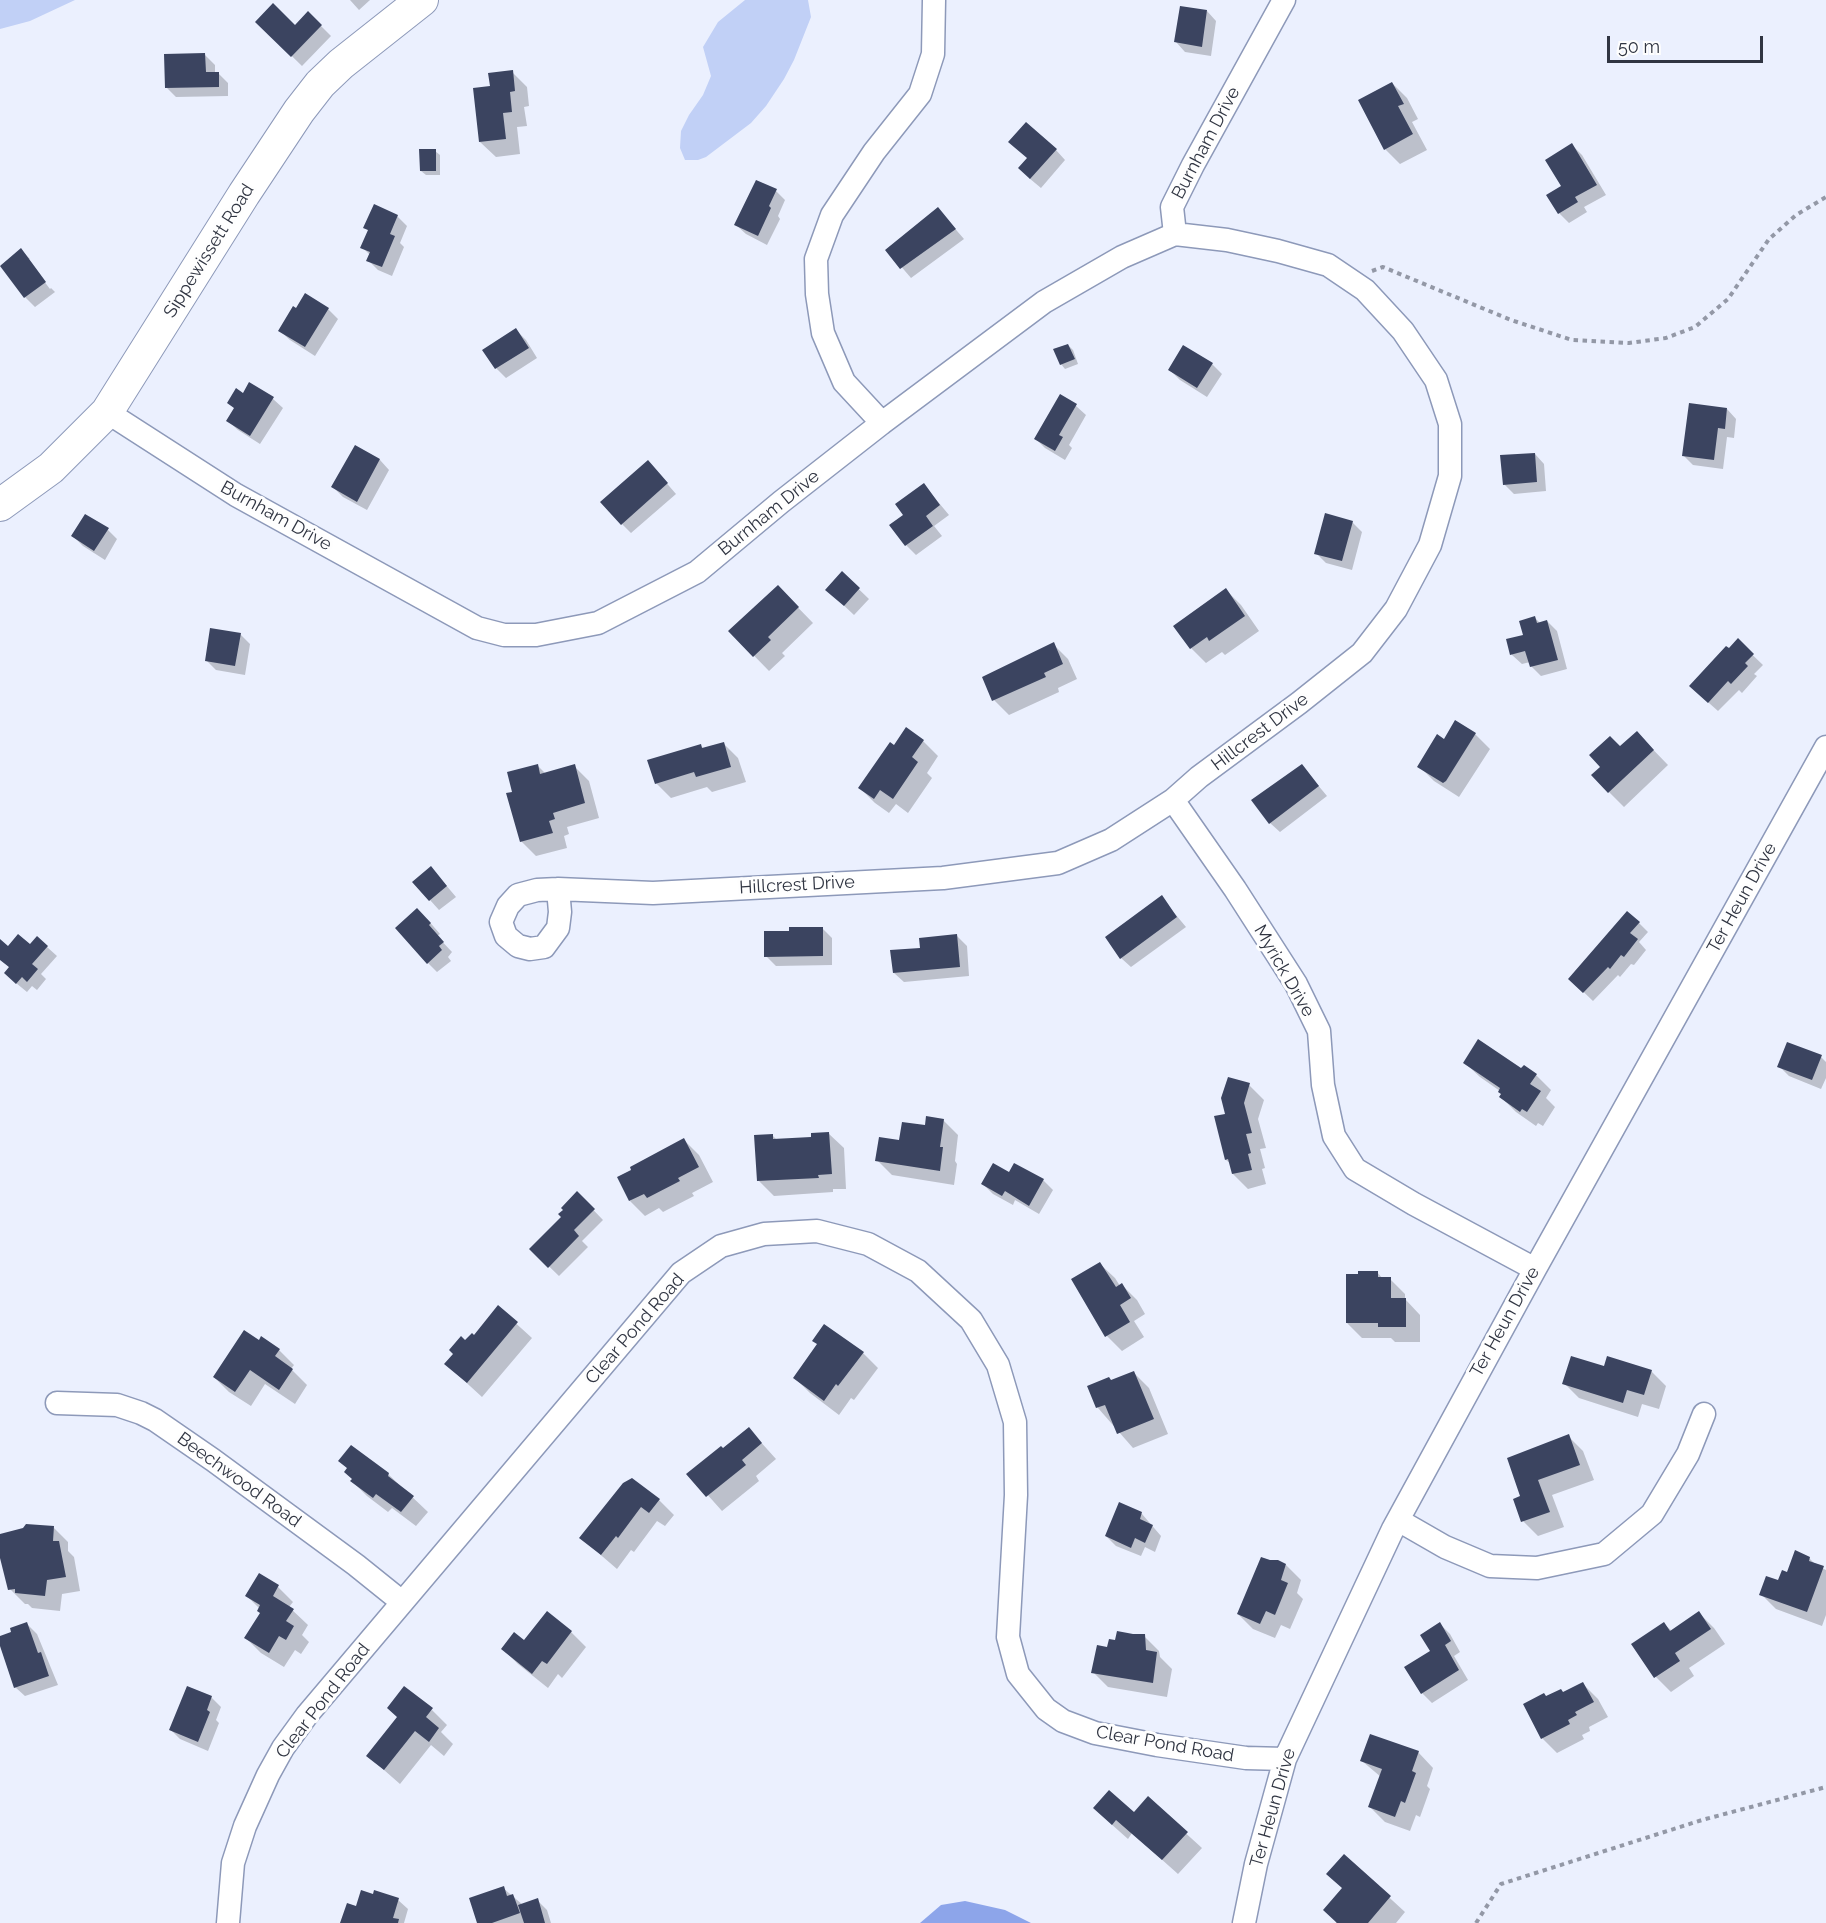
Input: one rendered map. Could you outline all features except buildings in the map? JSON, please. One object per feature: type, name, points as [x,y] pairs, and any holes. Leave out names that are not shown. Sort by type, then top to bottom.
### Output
[{"type":"main road","name":"Sippewissett Road","points":[[0,506],[51,468],[107,412],[244,194],[299,111],[320,84],[341,64],[422,0]]},
{"type":"street","points":[[882,423],[844,382],[823,333],[817,294],[816,259],[832,215],[874,152],[920,94],[933,54],[933,0]]},
{"type":"street","name":"Burnham Drive","points":[[107,412],[236,495],[477,628],[504,635],[536,635],[598,623],[697,572],[781,502],[882,423],[1044,302],[1122,257],[1174,234],[1172,207],[1284,0]]},
{"type":"street","name":"Hillcrest Drive","points":[[558,889],[653,893],[931,879],[1058,863],[1111,840],[1173,800],[1199,777],[1362,653],[1396,609],[1430,546],[1450,476],[1450,424],[1436,380],[1403,331],[1365,290],[1328,265],[1227,240],[1174,234]]},
{"type":"street","name":"Ter Heun Drive","points":[[1244,1923],[1256,1864],[1285,1759],[1398,1520],[1826,747]]},
{"type":"street","name":"Myrick Drive","points":[[1173,800],[1235,889],[1296,984],[1319,1031],[1323,1085],[1334,1136],[1355,1168],[1414,1204],[1535,1269]]},
{"type":"street","name":"Clear Pond Road","points":[[228,1923],[231,1878],[237,1847],[254,1802],[283,1748],[307,1715],[681,1273],[721,1246],[764,1234],[817,1231],[868,1244],[918,1271],[971,1320],[998,1365],[1015,1422],[1016,1495],[1008,1637],[1018,1674],[1046,1709],[1063,1722],[1095,1733],[1235,1756],[1285,1759]]},
{"type":"street","name":"Beechwood Road","points":[[57,1403],[117,1405],[155,1420],[363,1570],[402,1602]]},
{"type":"street","points":[[1398,1520],[1445,1547],[1490,1566],[1537,1568],[1604,1554],[1652,1514],[1688,1454],[1704,1414]]},
{"type":"path","points":[[1357,285],[1366,274],[1383,267],[1511,320],[1572,340],[1629,343],[1666,338],[1695,327],[1728,300],[1769,239],[1796,215],[1826,197]]},
{"type":"path","points":[[1476,1923],[1501,1884],[1702,1821],[1826,1787]]},
{"type":"shaded area","points":[[0,0],[75,0],[30,21],[0,29]]},
{"type":"shaded area","points":[[745,0],[808,0],[811,17],[794,60],[766,106],[751,123],[706,157],[698,160],[685,160],[680,148],[681,131],[703,95],[711,76],[703,47],[718,22]]},
{"type":"water","points":[[965,1901],[1005,1910],[1031,1923],[920,1923],[941,1905]]}]
